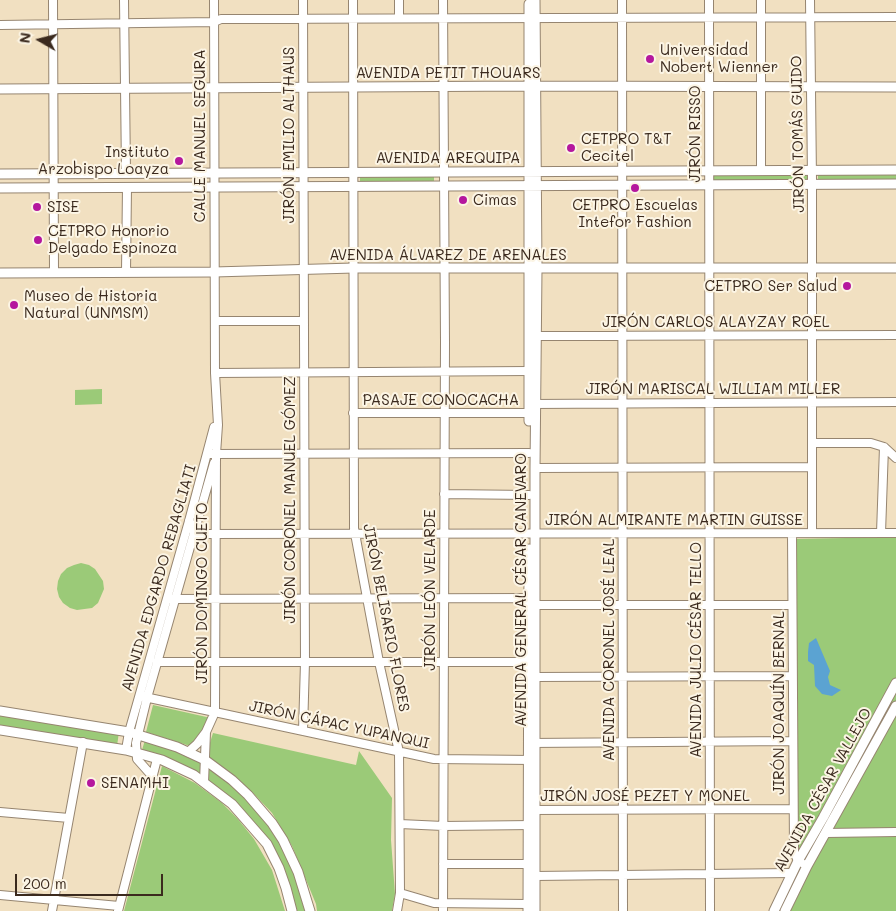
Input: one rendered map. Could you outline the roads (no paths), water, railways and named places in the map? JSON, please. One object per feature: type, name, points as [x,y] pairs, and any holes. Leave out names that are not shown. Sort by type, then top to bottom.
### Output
[{"type":"main road","points":[[529,0],[532,18]]},
{"type":"main road","points":[[533,269],[532,18],[535,0]]},
{"type":"main road","name":"AVENIDA PETIT THOUARS","points":[[0,89],[443,86],[896,87]]},
{"type":"main road","name":"AVENIDA AREQUIPA","points":[[0,174],[896,170]]},
{"type":"main road","name":"AVENIDA AREQUIPA","points":[[0,188],[896,184]]},
{"type":"main road","name":"AVENIDA ÁLVAREZ DE ARENALES","points":[[0,273],[214,272],[354,268],[896,268]]},
{"type":"main road","name":"AVENIDA GENERAL CÉSAR CANEVARO","points":[[532,534],[529,495],[529,453],[536,336],[533,269]]},
{"type":"main road","name":"AVENIDA GENERAL CÉSAR CANEVARO","points":[[533,269],[530,372],[534,468],[528,662],[531,743],[531,825],[535,911]]},
{"type":"main road","name":"AVENIDA GENERAL CÉSAR CANEVARO","points":[[531,602],[534,677],[531,743]]},
{"type":"main road","name":"AVENIDA CÉSAR VALLEJO","points":[[774,911],[798,861],[896,683]]},
{"type":"main road","name":"AVENIDA CÉSAR VALLEJO","points":[[785,911],[807,866],[896,706]]},
{"type":"main road","points":[[0,711],[134,733],[205,760],[245,791],[272,823],[283,840],[298,872],[310,911]]},
{"type":"main road","points":[[881,711],[884,717],[890,717]]},
{"type":"main road","points":[[874,725],[880,725],[882,731]]},
{"type":"main road","points":[[0,730],[136,752],[181,769],[204,782],[232,804],[267,844],[279,868],[292,911]]},
{"type":"main road","name":"AVENIDA GENERAL CÉSAR CANEVARO","points":[[528,908],[528,864],[531,825]]},
{"type":"street","points":[[53,0],[54,272]]},
{"type":"street","points":[[124,0],[126,173]]},
{"type":"street","name":"CALLE MANUEL SEGURA","points":[[214,0],[214,272]]},
{"type":"street","name":"JIRÓN EMILIO ALTHAUS","points":[[303,270],[302,87],[304,0]]},
{"type":"street","name":"JIRÓN BELISARIO FLORES","points":[[353,0],[354,534],[399,752],[400,893],[396,911]]},
{"type":"street","points":[[399,0],[399,18]]},
{"type":"street","name":"JIRÓN LEÓN VELARDE","points":[[443,0],[445,372],[443,907]]},
{"type":"street","name":"AVENIDA CORONEL JOSÉ LEAL","points":[[622,0],[623,911]]},
{"type":"street","name":"JIRÓN RISSO","points":[[708,0],[710,268]]},
{"type":"street","points":[[761,0],[761,171]]},
{"type":"street","name":"JIRÓN TOMÁS GUIDO","points":[[810,0],[812,268]]},
{"type":"street","points":[[0,25],[214,22],[221,19],[896,17]]},
{"type":"street","points":[[126,272],[127,187]]},
{"type":"street","name":"AVENIDA JULIO CÉSAR TELLO","points":[[710,268],[710,911]]},
{"type":"street","points":[[812,268],[812,533]]},
{"type":"street","name":"JIRÓN CORONEL MANUEL GÓMEZ","points":[[303,270],[305,662],[303,731]]},
{"type":"street","name":"JIRÓN DOMINGO CUETO","points":[[188,752],[198,744],[215,712],[216,493],[212,454],[218,425],[216,413],[214,272]]},
{"type":"street","points":[[215,321],[303,322]]},
{"type":"street","name":"JIRÓN CARLOS ALAYZAY ROEL","points":[[536,336],[896,335]]},
{"type":"street","points":[[215,372],[530,372]]},
{"type":"street","name":"JIRÓN MARISCAL WILLIAM MILLER","points":[[531,407],[623,403],[896,402]]},
{"type":"street","name":"PASAJE CONOCACHA","points":[[353,413],[445,413],[531,407]]},
{"type":"street","points":[[812,443],[864,442],[884,448],[896,458]]},
{"type":"street","points":[[881,533],[884,448]]},
{"type":"street","points":[[212,454],[529,453]]},
{"type":"street","name":"AVENIDA EDGARDO REBAGLIATI","points":[[126,750],[134,733],[171,598],[206,491],[212,454]]},
{"type":"street","name":"AVENIDA EDGARDO REBAGLIATI","points":[[144,697],[157,662],[189,521],[197,493],[212,454]]},
{"type":"street","points":[[534,468],[812,467]]},
{"type":"street","points":[[197,493],[206,491],[216,493]]},
{"type":"street","points":[[444,494],[529,495]]},
{"type":"street","points":[[189,521],[194,532]]},
{"type":"street","name":"JIRÓN ALMIRANTE MARTIN GUISSE","points":[[194,532],[199,534],[896,533]]},
{"type":"street","name":"JIRÓN JOAQUÍN BERNAL","points":[[792,533],[793,809],[794,852],[798,861]]},
{"type":"street","points":[[171,598],[444,598],[623,605],[792,605]]},
{"type":"street","points":[[157,662],[528,662]]},
{"type":"street","points":[[534,677],[792,676]]},
{"type":"street","name":"JIRÓN CÁPAC YUPANQUI","points":[[144,697],[444,760],[531,760]]},
{"type":"street","name":"JIRÓN DOMINGO CUETO","points":[[204,782],[206,732]]},
{"type":"street","name":"AVENIDA EDGARDO REBAGLIATI","points":[[134,733],[136,752]]},
{"type":"street","points":[[52,911],[82,742]]},
{"type":"street","points":[[531,743],[792,742]]},
{"type":"street","points":[[136,752],[137,758],[153,777]]},
{"type":"street","points":[[0,895],[119,908],[157,759]]},
{"type":"street","name":"JIRÓN JOSÉ PEZET Y MONEL","points":[[531,810],[793,809]]},
{"type":"street","points":[[0,812],[70,818]]},
{"type":"street","points":[[400,824],[444,826],[531,825]]},
{"type":"street","points":[[826,833],[896,832]]},
{"type":"street","points":[[798,861],[807,866]]},
{"type":"street","points":[[443,864],[528,864]]},
{"type":"street","points":[[534,876],[792,873]]},
{"type":"street","points":[[400,893],[443,907],[528,908]]},
{"type":"water","points":[[816,638],[830,671],[828,677],[830,685],[841,690],[832,696],[822,694],[815,686],[814,665],[808,661],[809,643]]},
{"type":"place","name":"Universidad Nobert Wienner","points":[[650,59]]},
{"type":"place","name":"CETPRO T&T Cecitel","points":[[571,148]]},
{"type":"place","name":"Instituto Arzobispo Loayza","points":[[179,161]]},
{"type":"place","name":"CETPRO Escuelas Intefor Fashion","points":[[635,188]]},
{"type":"place","name":"Cimas","points":[[463,200]]},
{"type":"place","name":"SISE","points":[[37,207]]},
{"type":"place","name":"CETPRO Honorio Delgado Espinoza","points":[[38,240]]},
{"type":"place","name":"CETPRO Ser Salud","points":[[847,286]]},
{"type":"place","name":"Museo de Historia Natural (UNMSM)","points":[[14,305]]},
{"type":"place","name":"SENAMHI","points":[[91,783]]}]
